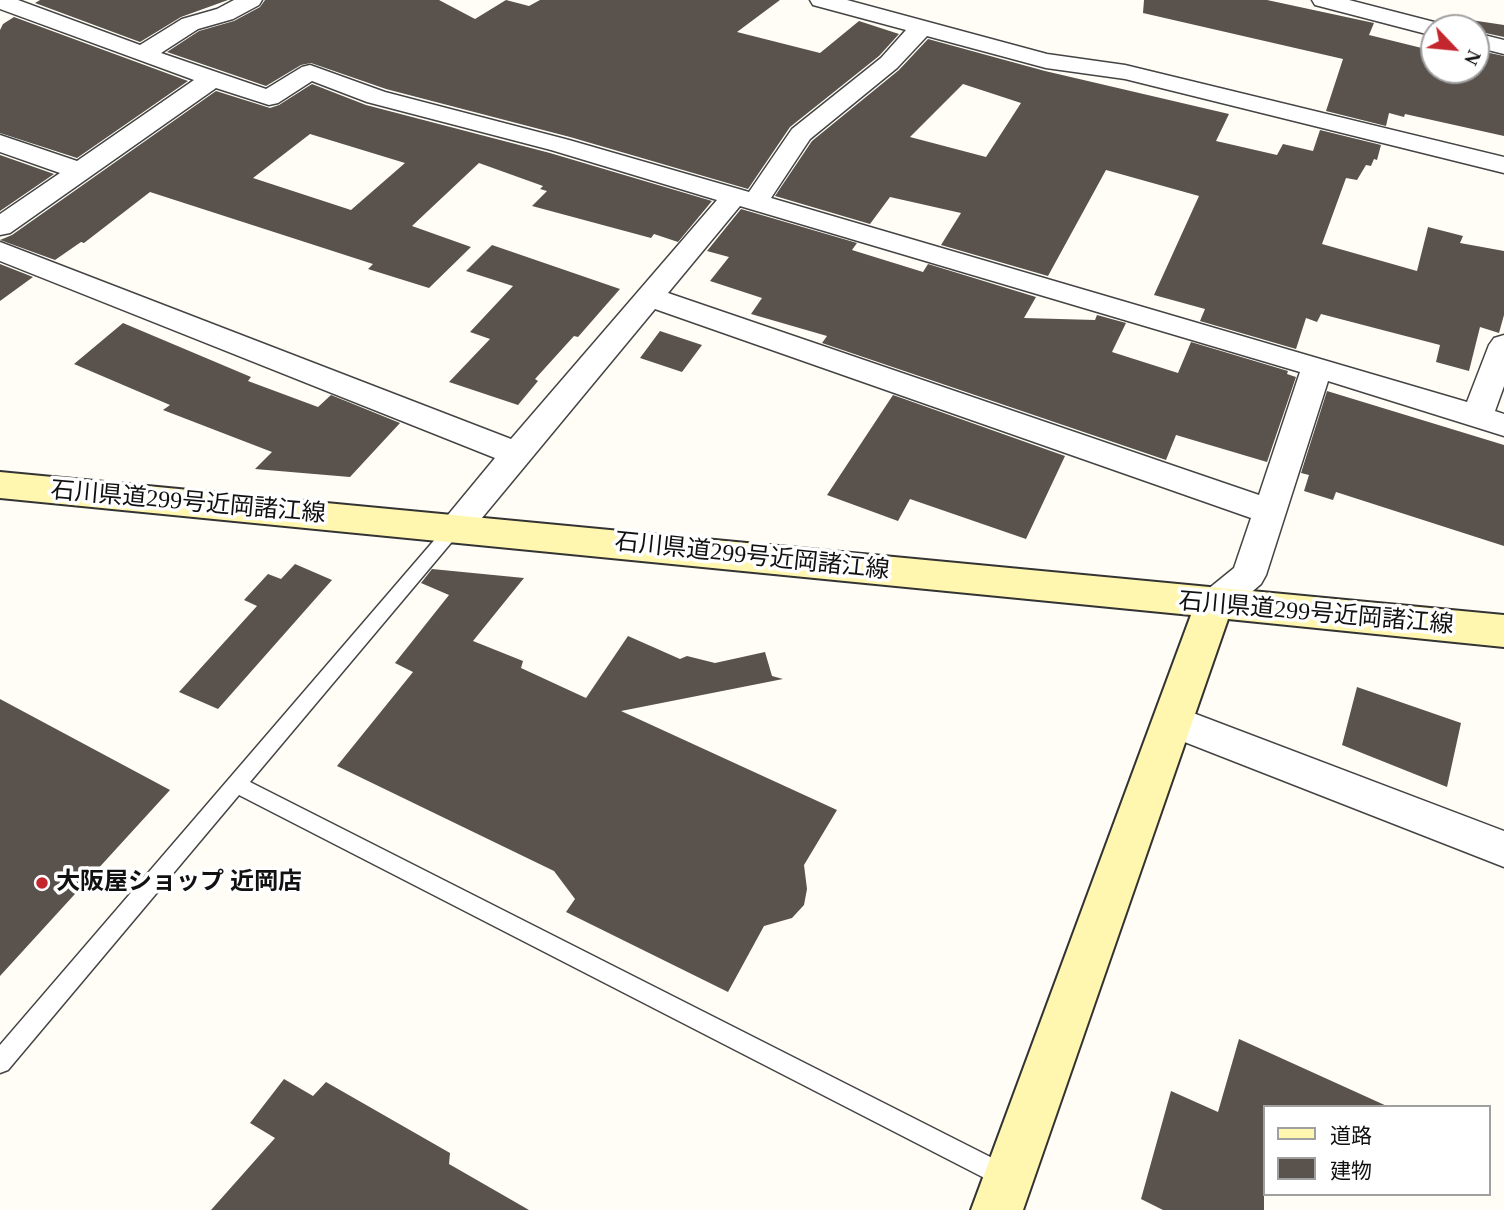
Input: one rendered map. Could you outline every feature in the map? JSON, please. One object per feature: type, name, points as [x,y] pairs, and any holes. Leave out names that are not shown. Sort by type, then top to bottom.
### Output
[{"type":"main road","name":"石川県道299号近岡諸江線","points":[[0,485],[455,527],[1504,631]]},
{"type":"main road","points":[[1003,1194],[1214,604]]},
{"type":"street","points":[[142,54],[190,24],[225,14],[251,0]]},
{"type":"street","points":[[821,0],[1046,61],[1125,72],[1504,165]]},
{"type":"street","points":[[1323,0],[1420,25]]},
{"type":"street","points":[[0,1],[212,79],[269,97],[310,72],[376,97],[560,145],[743,201],[1317,367],[1491,421],[1504,345]]},
{"type":"street","points":[[455,527],[649,297],[743,201],[801,134],[889,64],[922,27]]},
{"type":"street","points":[[0,226],[212,79]]},
{"type":"street","points":[[0,143],[80,171]]},
{"type":"street","points":[[0,251],[517,454]]},
{"type":"street","points":[[649,297],[1270,512]]},
{"type":"street","points":[[1214,604],[1249,575],[1317,367]]},
{"type":"street","points":[[1172,721],[1504,849]]},
{"type":"lane","points":[[0,1062],[455,527]]},
{"type":"lane","points":[[238,785],[1003,1194]]},
{"type":"building","points":[[40,0],[228,0],[181,17],[140,42],[35,3]]},
{"type":"building","points":[[265,0],[439,0],[475,19],[506,0],[529,6],[540,0],[780,0],[737,32],[820,53],[859,21],[899,34],[879,56],[790,127],[748,189],[570,137],[386,89],[311,63],[301,65],[266,86],[167,52],[199,31],[234,21],[260,7]]},
{"type":"building","points":[[1144,0],[1267,0],[1374,23],[1369,35],[1420,48],[1420,84],[1490,84],[1490,53],[1504,56],[1504,136],[1405,114],[1404,117],[1389,113],[1386,126],[1326,111],[1343,59],[1143,13]]},
{"type":"building","points":[[14,17],[188,81],[77,158],[0,133],[0,30],[3,24]]},
{"type":"building","points":[[1490,23],[1504,25],[1504,37],[1490,34]]},
{"type":"building","points":[[928,39],[1045,71],[1229,114],[1216,141],[1277,155],[1283,144],[1313,151],[1320,130],[1381,145],[1377,160],[1374,159],[1371,166],[1366,165],[1357,180],[1346,178],[1322,244],[1417,271],[1428,227],[1463,236],[1460,243],[1504,251],[1504,315],[1499,333],[1480,327],[1469,371],[1436,362],[1440,345],[1321,314],[1317,322],[1306,318],[1296,349],[1200,321],[1205,309],[1154,295],[1199,196],[1106,170],[1048,276],[941,245],[961,213],[890,197],[870,224],[775,196],[812,141],[899,70]],"holes":[[[963,84],[1021,103],[986,157],[910,137]]]},
{"type":"building","points":[[312,84],[366,105],[550,153],[712,201],[678,242],[654,234],[651,238],[532,206],[547,191],[540,189],[543,186],[479,163],[412,226],[471,247],[429,288],[368,269],[373,264],[150,192],[84,243],[81,242],[55,260],[0,240],[12,235],[216,91],[270,108]],"holes":[[[310,134],[405,163],[351,210],[253,178]]]},
{"type":"building","points":[[0,155],[54,174],[0,211]]},
{"type":"building","points":[[741,209],[857,243],[852,250],[923,272],[928,264],[1036,297],[1024,318],[1095,320],[1097,315],[1126,323],[1112,352],[1178,373],[1191,342],[1288,371],[1287,374],[1296,377],[1267,462],[1176,435],[1166,460],[822,343],[827,336],[751,314],[762,298],[710,281],[729,257],[707,251]]},
{"type":"building","points":[[492,245],[620,289],[578,337],[574,336],[535,379],[538,381],[518,405],[449,382],[490,339],[470,332],[513,286],[466,271]]},
{"type":"building","points":[[0,264],[33,277],[0,301]]},
{"type":"building","points":[[123,323],[251,377],[248,381],[318,407],[331,395],[400,423],[350,477],[255,469],[272,452],[163,410],[170,405],[74,364]]},
{"type":"building","points":[[660,331],[702,345],[682,372],[640,358]]},
{"type":"building","points":[[1327,391],[1504,445],[1504,546],[1336,492],[1333,500],[1304,491],[1309,475],[1301,473]]},
{"type":"building","points":[[893,395],[1065,456],[1026,539],[910,499],[898,521],[827,495]]},
{"type":"building","points":[[295,564],[332,580],[218,709],[179,692],[257,606],[244,600],[268,574],[281,579]]},
{"type":"building","points":[[432,569],[524,578],[473,641],[523,661],[521,668],[586,698],[628,636],[680,659],[687,656],[715,663],[765,652],[772,676],[783,679],[621,711],[837,810],[804,865],[807,889],[804,905],[792,918],[764,926],[728,992],[566,912],[575,899],[554,871],[337,766],[413,672],[395,663],[449,595],[421,583]]},
{"type":"building","points":[[1357,687],[1461,723],[1447,787],[1342,745]]},
{"type":"building","name":"大阪屋ショップ 近岡店","points":[[0,699],[170,790],[0,976]]},
{"type":"building","points":[[1239,1039],[1385,1105],[1262,1105],[1264,1210],[1163,1210],[1141,1199],[1171,1091],[1218,1112]]},
{"type":"building","points":[[284,1079],[313,1096],[326,1082],[450,1153],[449,1164],[529,1210],[211,1210],[275,1138],[250,1123]]},
{"type":"place","name":"大阪屋ショップ 近岡店","points":[[42,883]]}]
